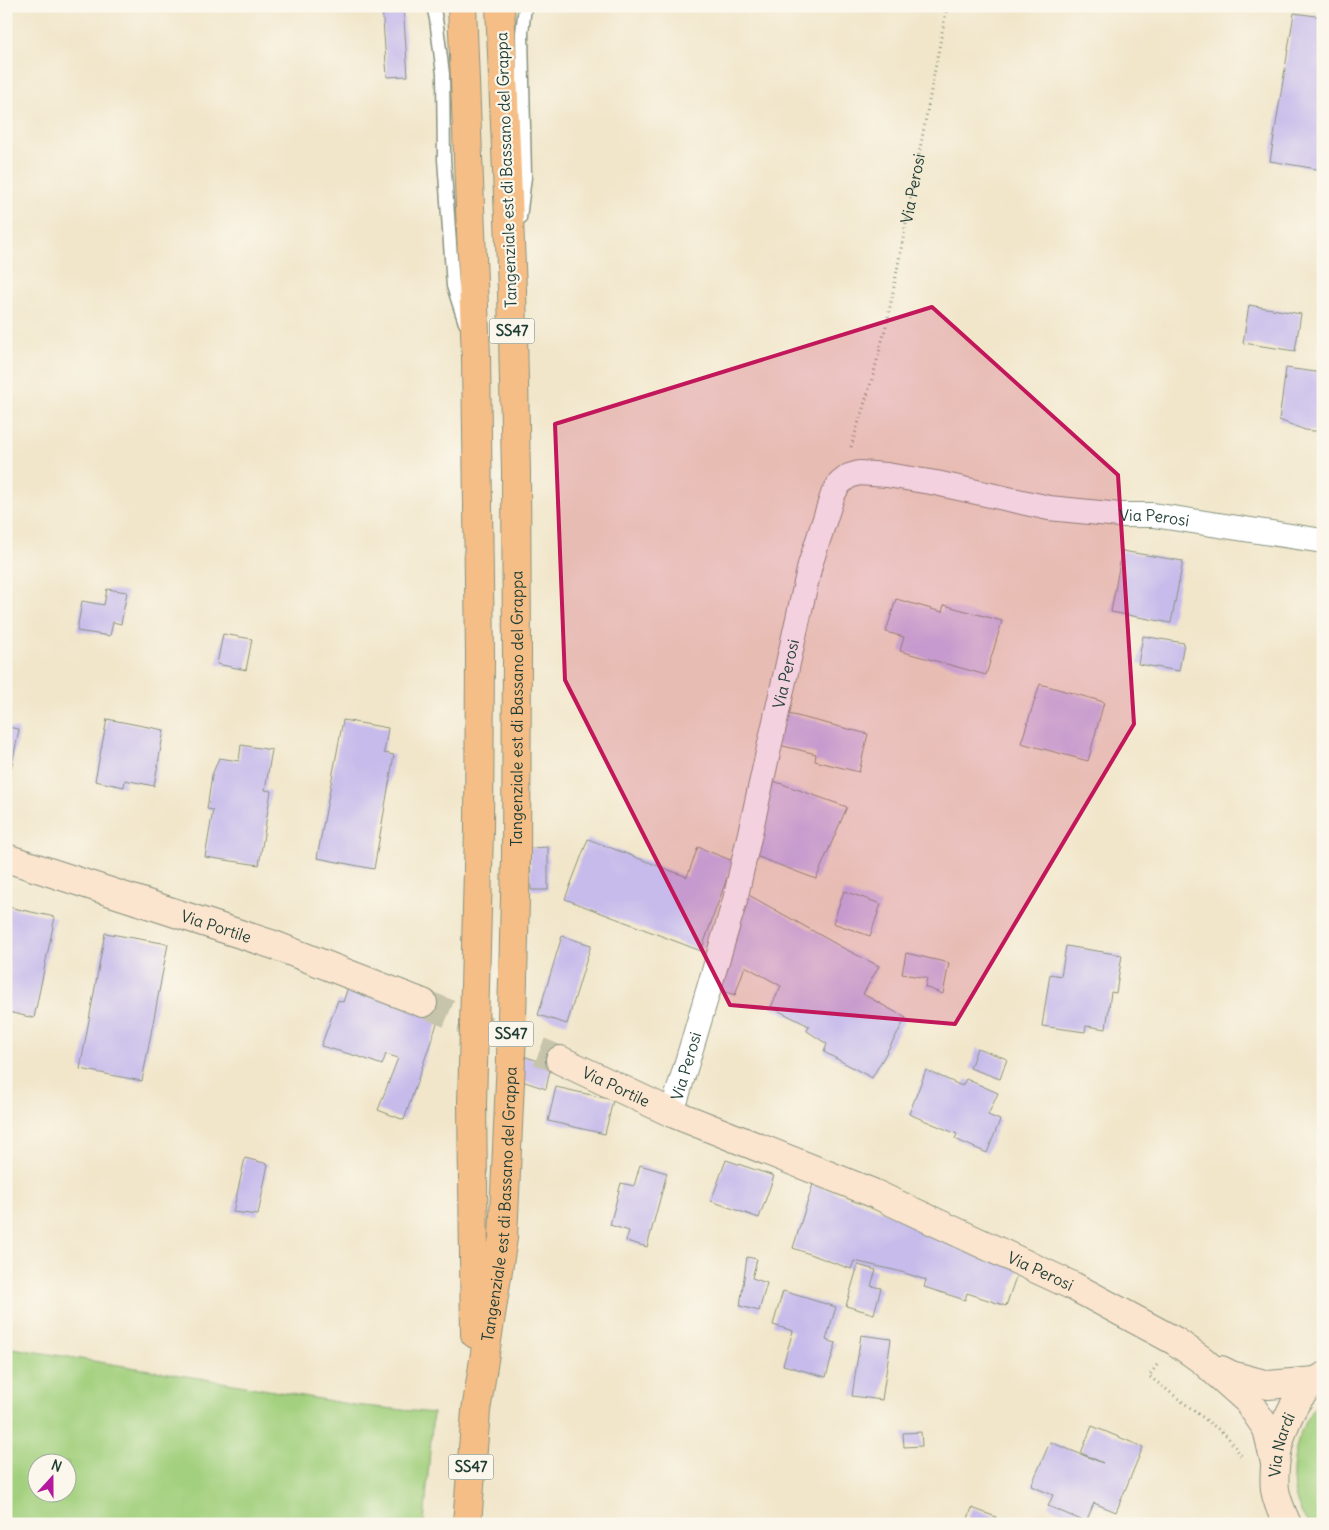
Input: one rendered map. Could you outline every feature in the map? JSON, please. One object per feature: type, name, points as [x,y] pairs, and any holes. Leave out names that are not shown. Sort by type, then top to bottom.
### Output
[{"type":"highway","name":"Tangenziale est di Bassano del Grappa","points":[[462,6],[476,357],[480,664],[479,830],[472,1105],[476,1411]]},
{"type":"highway","name":"Tangenziale est di Bassano del Grappa","points":[[467,1524],[476,1411],[503,1238],[511,1059],[516,857],[516,472],[512,290],[500,6]]},
{"type":"street","name":"Via Perosi","points":[[1202,1360],[1175,1341],[1073,1286],[873,1193],[672,1113],[735,900],[810,565],[832,494],[840,483],[849,476],[859,473],[887,475],[936,483],[1048,508],[1153,515],[1323,541]]},
{"type":"street","name":"Via Portile","points":[[6,858],[274,945],[422,1004]]},
{"type":"street","name":"Via Portile","points":[[560,1060],[672,1113]]},
{"type":"street","points":[[1202,1360],[1231,1375],[1268,1385],[1319,1379]]},
{"type":"street","points":[[1202,1360],[1247,1400],[1267,1429],[1275,1463]]},
{"type":"street","name":"Via Nardi","points":[[1287,1524],[1275,1491],[1275,1463],[1280,1439],[1289,1415],[1302,1394],[1319,1379]]},
{"type":"lane","points":[[433,6],[443,74],[444,159],[453,286],[476,357]]},
{"type":"lane","points":[[512,290],[525,177],[522,33],[525,6]]},
{"type":"path","name":"Via Perosi","points":[[840,483],[873,376],[888,318],[947,6]]},
{"type":"path","points":[[1175,1341],[1149,1376],[1227,1436],[1247,1463]]},
{"type":"highlighted area","points":[[932,307],[1118,475],[1134,724],[955,1024],[730,1005],[565,680],[555,424]]},
{"type":"green space","points":[[6,1347],[354,1405],[433,1413],[424,1524],[6,1524]]},
{"type":"green space","points":[[1323,1399],[1323,1524],[1309,1524],[1297,1501],[1293,1475],[1294,1462],[1304,1424]]},
{"type":"building","points":[[382,6],[403,6],[408,76],[387,77]]},
{"type":"building","points":[[1294,13],[1323,17],[1323,170],[1270,161]]},
{"type":"building","points":[[1249,305],[1301,314],[1295,351],[1243,343]]},
{"type":"building","points":[[1286,368],[1323,373],[1323,432],[1305,430],[1279,420]]},
{"type":"building","points":[[1122,551],[1183,561],[1171,623],[1111,612]]},
{"type":"building","points":[[107,589],[127,592],[121,624],[113,622],[110,636],[77,631],[82,601],[104,605]]},
{"type":"building","points":[[896,599],[942,612],[944,605],[1002,621],[986,675],[900,651],[904,637],[886,632]]},
{"type":"building","points":[[223,634],[252,639],[246,670],[217,664]]},
{"type":"building","points":[[1143,636],[1184,643],[1179,671],[1138,664]]},
{"type":"building","points":[[1040,684],[1104,702],[1088,761],[1021,743]]},
{"type":"building","points":[[781,712],[868,734],[859,772],[815,761],[816,754],[775,744]]},
{"type":"building","points":[[107,719],[164,730],[154,786],[125,780],[124,787],[95,781]]},
{"type":"building","points":[[343,720],[388,728],[384,753],[394,755],[374,869],[317,858]]},
{"type":"building","points":[[6,727],[19,729],[9,780],[6,780]]},
{"type":"building","points":[[241,745],[272,750],[265,790],[271,791],[259,865],[205,857],[213,810],[207,809],[212,775],[219,758],[239,761]]},
{"type":"building","points":[[768,779],[847,807],[816,879],[753,855]]},
{"type":"building","points":[[588,839],[687,877],[698,847],[733,861],[701,951],[565,899]]},
{"type":"building","points":[[548,847],[548,890],[531,890],[530,848]]},
{"type":"building","points":[[844,891],[881,904],[870,936],[833,923]]},
{"type":"building","points":[[747,894],[879,966],[863,994],[906,1018],[872,1078],[824,1052],[827,1044],[807,1031],[809,1026],[771,1007],[781,986],[745,966],[735,995],[713,988]]},
{"type":"building","points":[[8,907],[55,917],[34,1018],[8,1012],[9,1009],[6,1009],[6,910]]},
{"type":"building","points":[[105,933],[168,944],[142,1081],[80,1069]]},
{"type":"building","points":[[562,936],[591,945],[567,1024],[538,1015]]},
{"type":"building","points":[[1066,946],[1122,955],[1116,993],[1111,992],[1106,1029],[1086,1026],[1085,1032],[1042,1026],[1050,974],[1061,976]]},
{"type":"building","points":[[906,953],[949,963],[943,994],[925,987],[927,978],[902,974]]},
{"type":"building","points":[[350,981],[440,1015],[404,1120],[378,1110],[398,1058],[386,1054],[382,1065],[321,1046],[338,1000],[343,1002]]},
{"type":"building","points":[[977,1048],[1007,1059],[1000,1079],[970,1068]]},
{"type":"building","points":[[523,1056],[551,1065],[546,1089],[522,1081]]},
{"type":"building","points":[[926,1070],[962,1086],[966,1079],[998,1093],[988,1115],[1000,1120],[987,1153],[955,1139],[957,1134],[909,1114]]},
{"type":"building","points":[[556,1087],[613,1100],[605,1134],[548,1121]]},
{"type":"building","points":[[245,1158],[268,1164],[258,1215],[233,1212]]},
{"type":"building","points":[[726,1160],[774,1176],[759,1218],[711,1201]]},
{"type":"building","points":[[640,1165],[667,1173],[647,1247],[626,1241],[629,1231],[610,1225],[621,1183],[634,1186]]},
{"type":"building","points":[[813,1184],[1020,1265],[1006,1306],[967,1293],[965,1300],[924,1287],[926,1280],[898,1271],[854,1261],[851,1269],[793,1248]]},
{"type":"building","points":[[747,1257],[757,1259],[752,1278],[767,1283],[759,1311],[740,1306]]},
{"type":"building","points":[[858,1265],[876,1270],[871,1286],[881,1288],[874,1314],[846,1306]]},
{"type":"building","points":[[783,1291],[836,1307],[826,1340],[836,1343],[826,1377],[783,1365],[793,1331],[773,1325]]},
{"type":"building","points":[[861,1335],[891,1339],[882,1400],[852,1396]]},
{"type":"building","points":[[1092,1426],[1143,1447],[1116,1512],[1094,1503],[1086,1522],[1048,1506],[1053,1495],[1031,1486],[1050,1442],[1103,1463],[1081,1453]]},
{"type":"building","points":[[921,1432],[922,1446],[904,1447],[903,1433]]},
{"type":"building","points":[[972,1508],[996,1517],[994,1524],[966,1524]]},
{"type":"tunnel","points":[[423,1003],[560,1060]]}]
